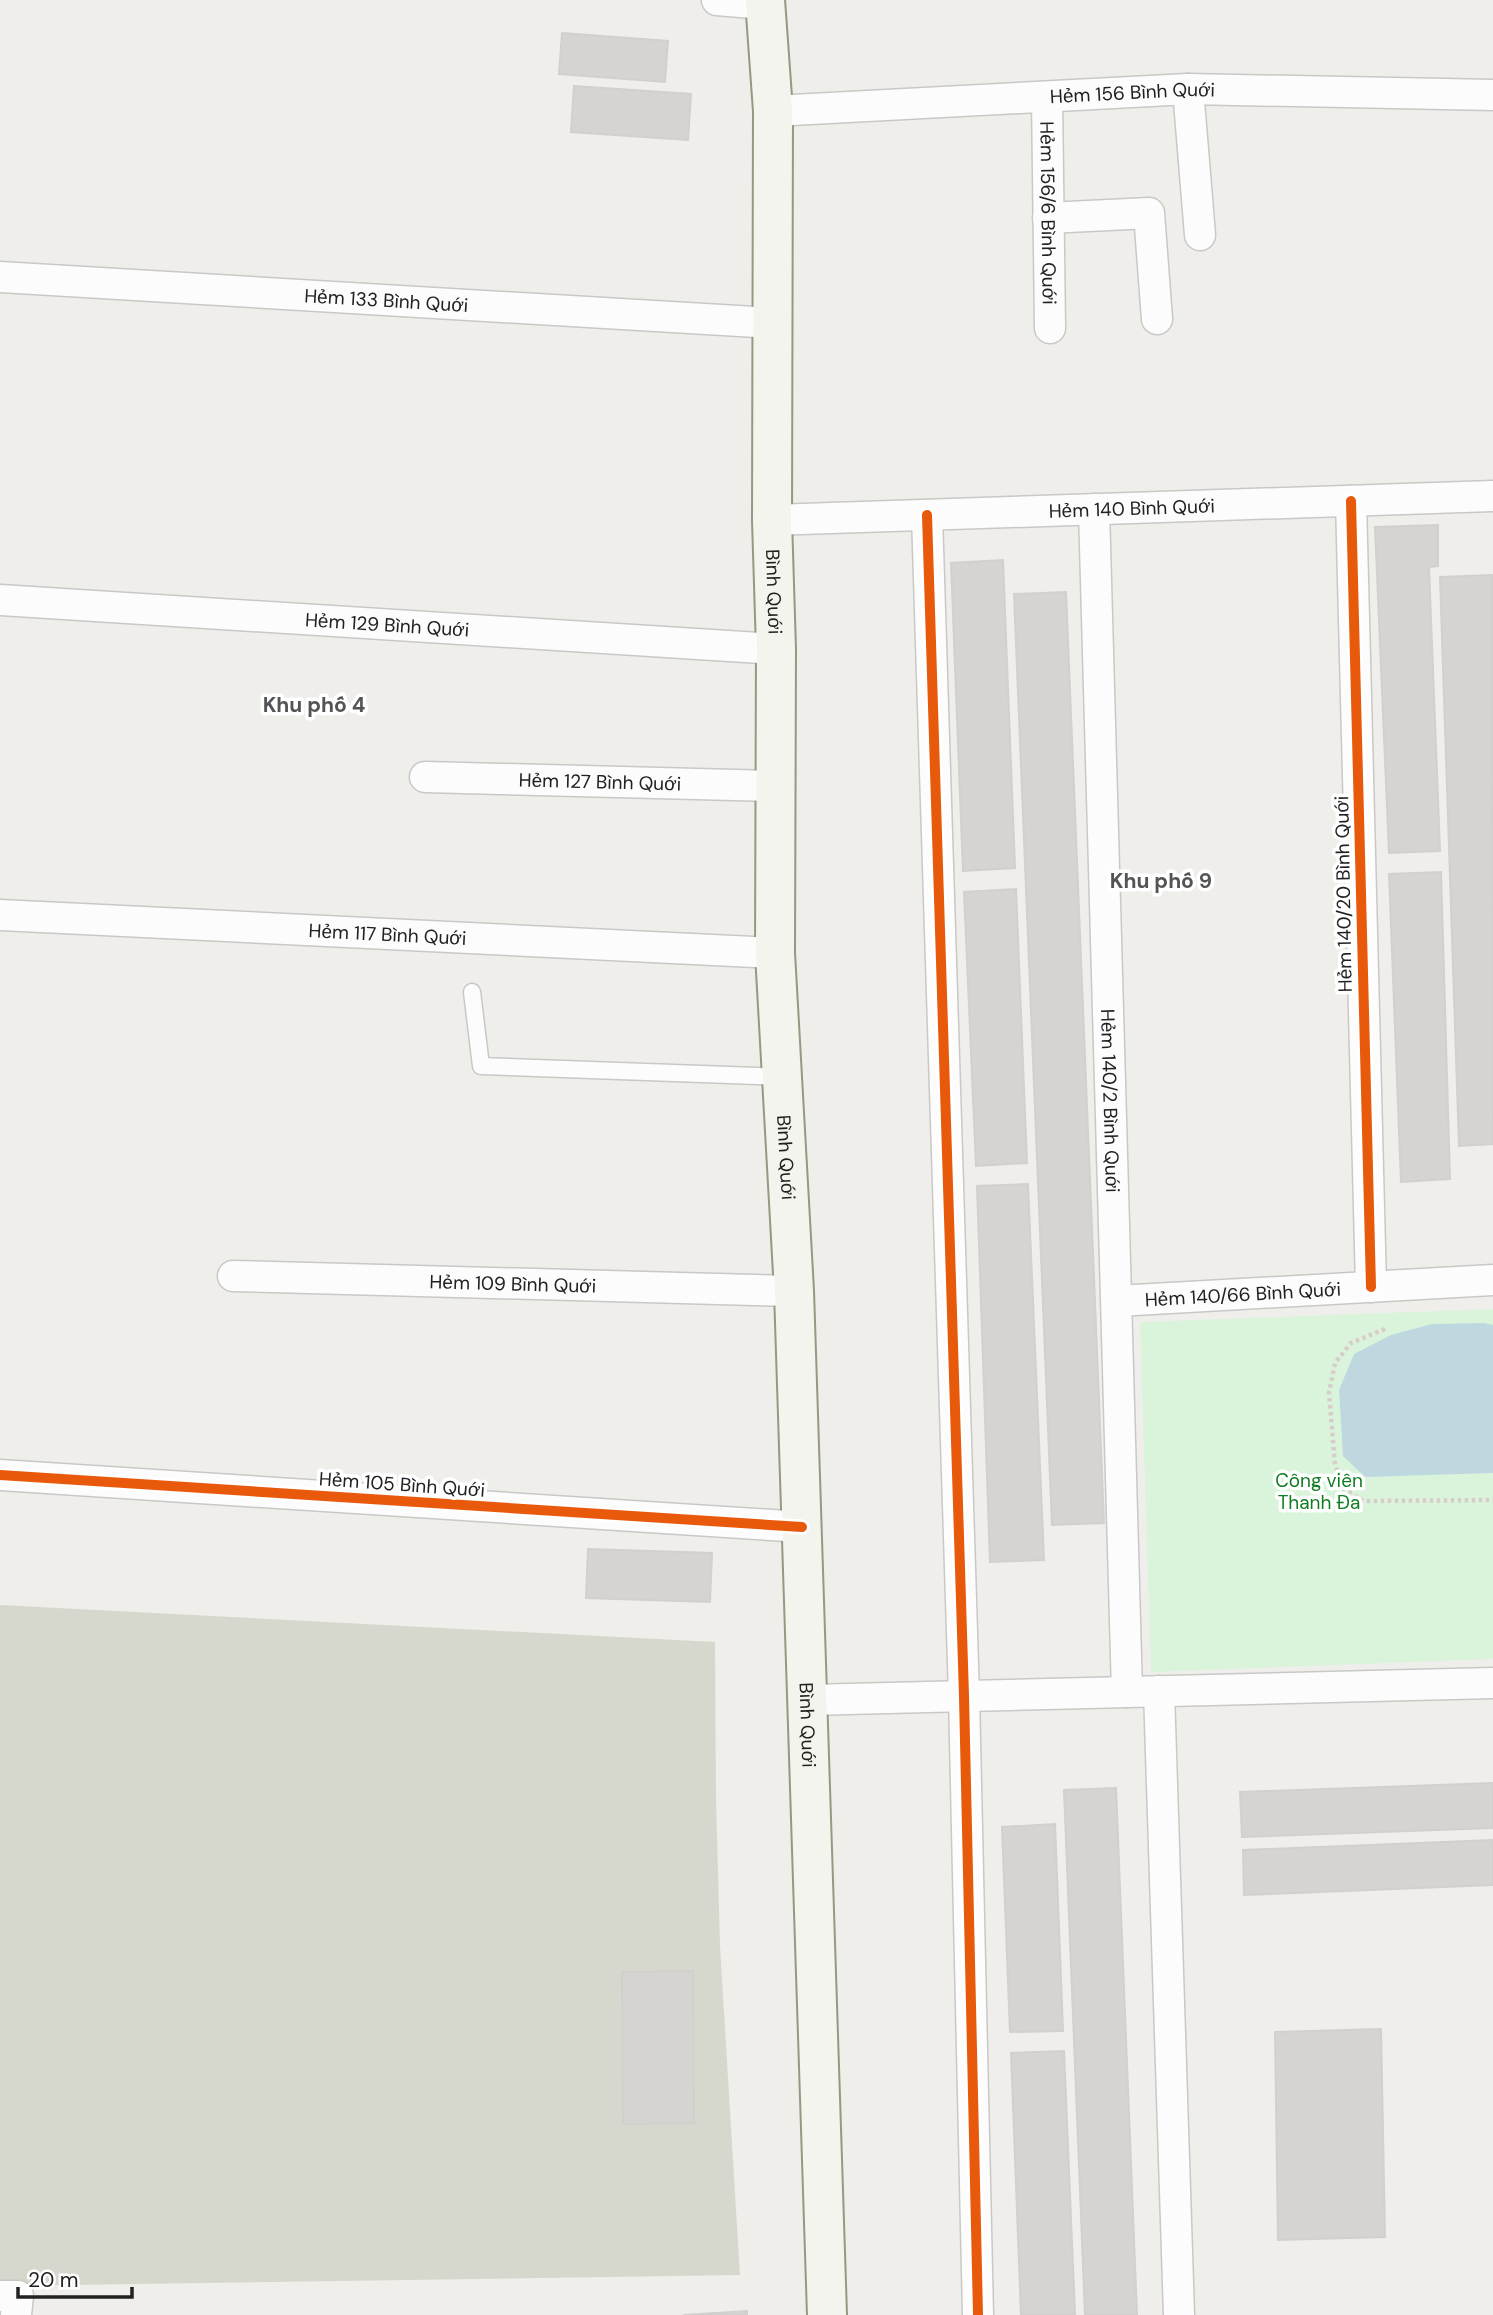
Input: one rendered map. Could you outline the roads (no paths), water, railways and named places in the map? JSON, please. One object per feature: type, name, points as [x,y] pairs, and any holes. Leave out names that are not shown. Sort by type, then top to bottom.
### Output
[{"type":"main road","name":"Bình Quới","points":[[765,2],[773,111],[771,323],[776,649],[775,953],[794,1292],[827,2315]]},
{"type":"street","points":[[718,0],[765,2]]},
{"type":"street","points":[[1188,89],[1200,235]]},
{"type":"street","name":"Hẻm 156 Bình Quới","points":[[773,111],[1188,89],[1493,94]]},
{"type":"street","name":"Hẻm 156/6 Bình Quới","points":[[1047,97],[1050,328]]},
{"type":"street","points":[[1048,218],[1149,213],[1157,319]]},
{"type":"street","name":"Hẻm 133 Bình Quới","points":[[0,277],[771,323]]},
{"type":"street","name":"Hẻm 140 Bình Quới","points":[[772,520],[1493,496]]},
{"type":"street","name":"Hẻm 140/20 Bình Quới","points":[[1351,501],[1371,1287]]},
{"type":"street","name":"Hẻm 140/2 Bình Quới","points":[[1094,509],[1127,1692]]},
{"type":"street","points":[[927,514],[964,1696],[978,2315]]},
{"type":"street","name":"Hẻm 129 Bình Quới","points":[[0,600],[776,649]]},
{"type":"street","name":"Hẻm 127 Bình Quới","points":[[425,777],[776,786]]},
{"type":"street","name":"Hẻm 117 Bình Quới","points":[[0,915],[775,953]]},
{"type":"street","name":"Hẻm 109 Bình Quới","points":[[233,1276],[794,1292]]},
{"type":"street","name":"Hẻm 140/66 Bình Quới","points":[[1117,1301],[1493,1280]]},
{"type":"street","name":"Hẻm 105 Bình Quới","points":[[0,1475],[802,1527]]},
{"type":"street","points":[[808,1700],[1493,1683]]},
{"type":"street","points":[[1159,1691],[1179,2315]]},
{"type":"street","points":[[0,2296],[18,2296],[16,2315]]},
{"type":"lane","points":[[472,992],[481,1066],[783,1077]]},
{"type":"water","points":[[1432,1324],[1493,1325],[1493,1473],[1365,1477],[1343,1456],[1339,1390],[1354,1354],[1391,1335]]},
{"type":"district","name":"Khu phố 4","points":[[314,705]]},
{"type":"district","name":"Khu phố 9","points":[[1161,881]]},
{"type":"park label","name":"Công viên Thanh Đa","points":[[1319,1491]]}]
